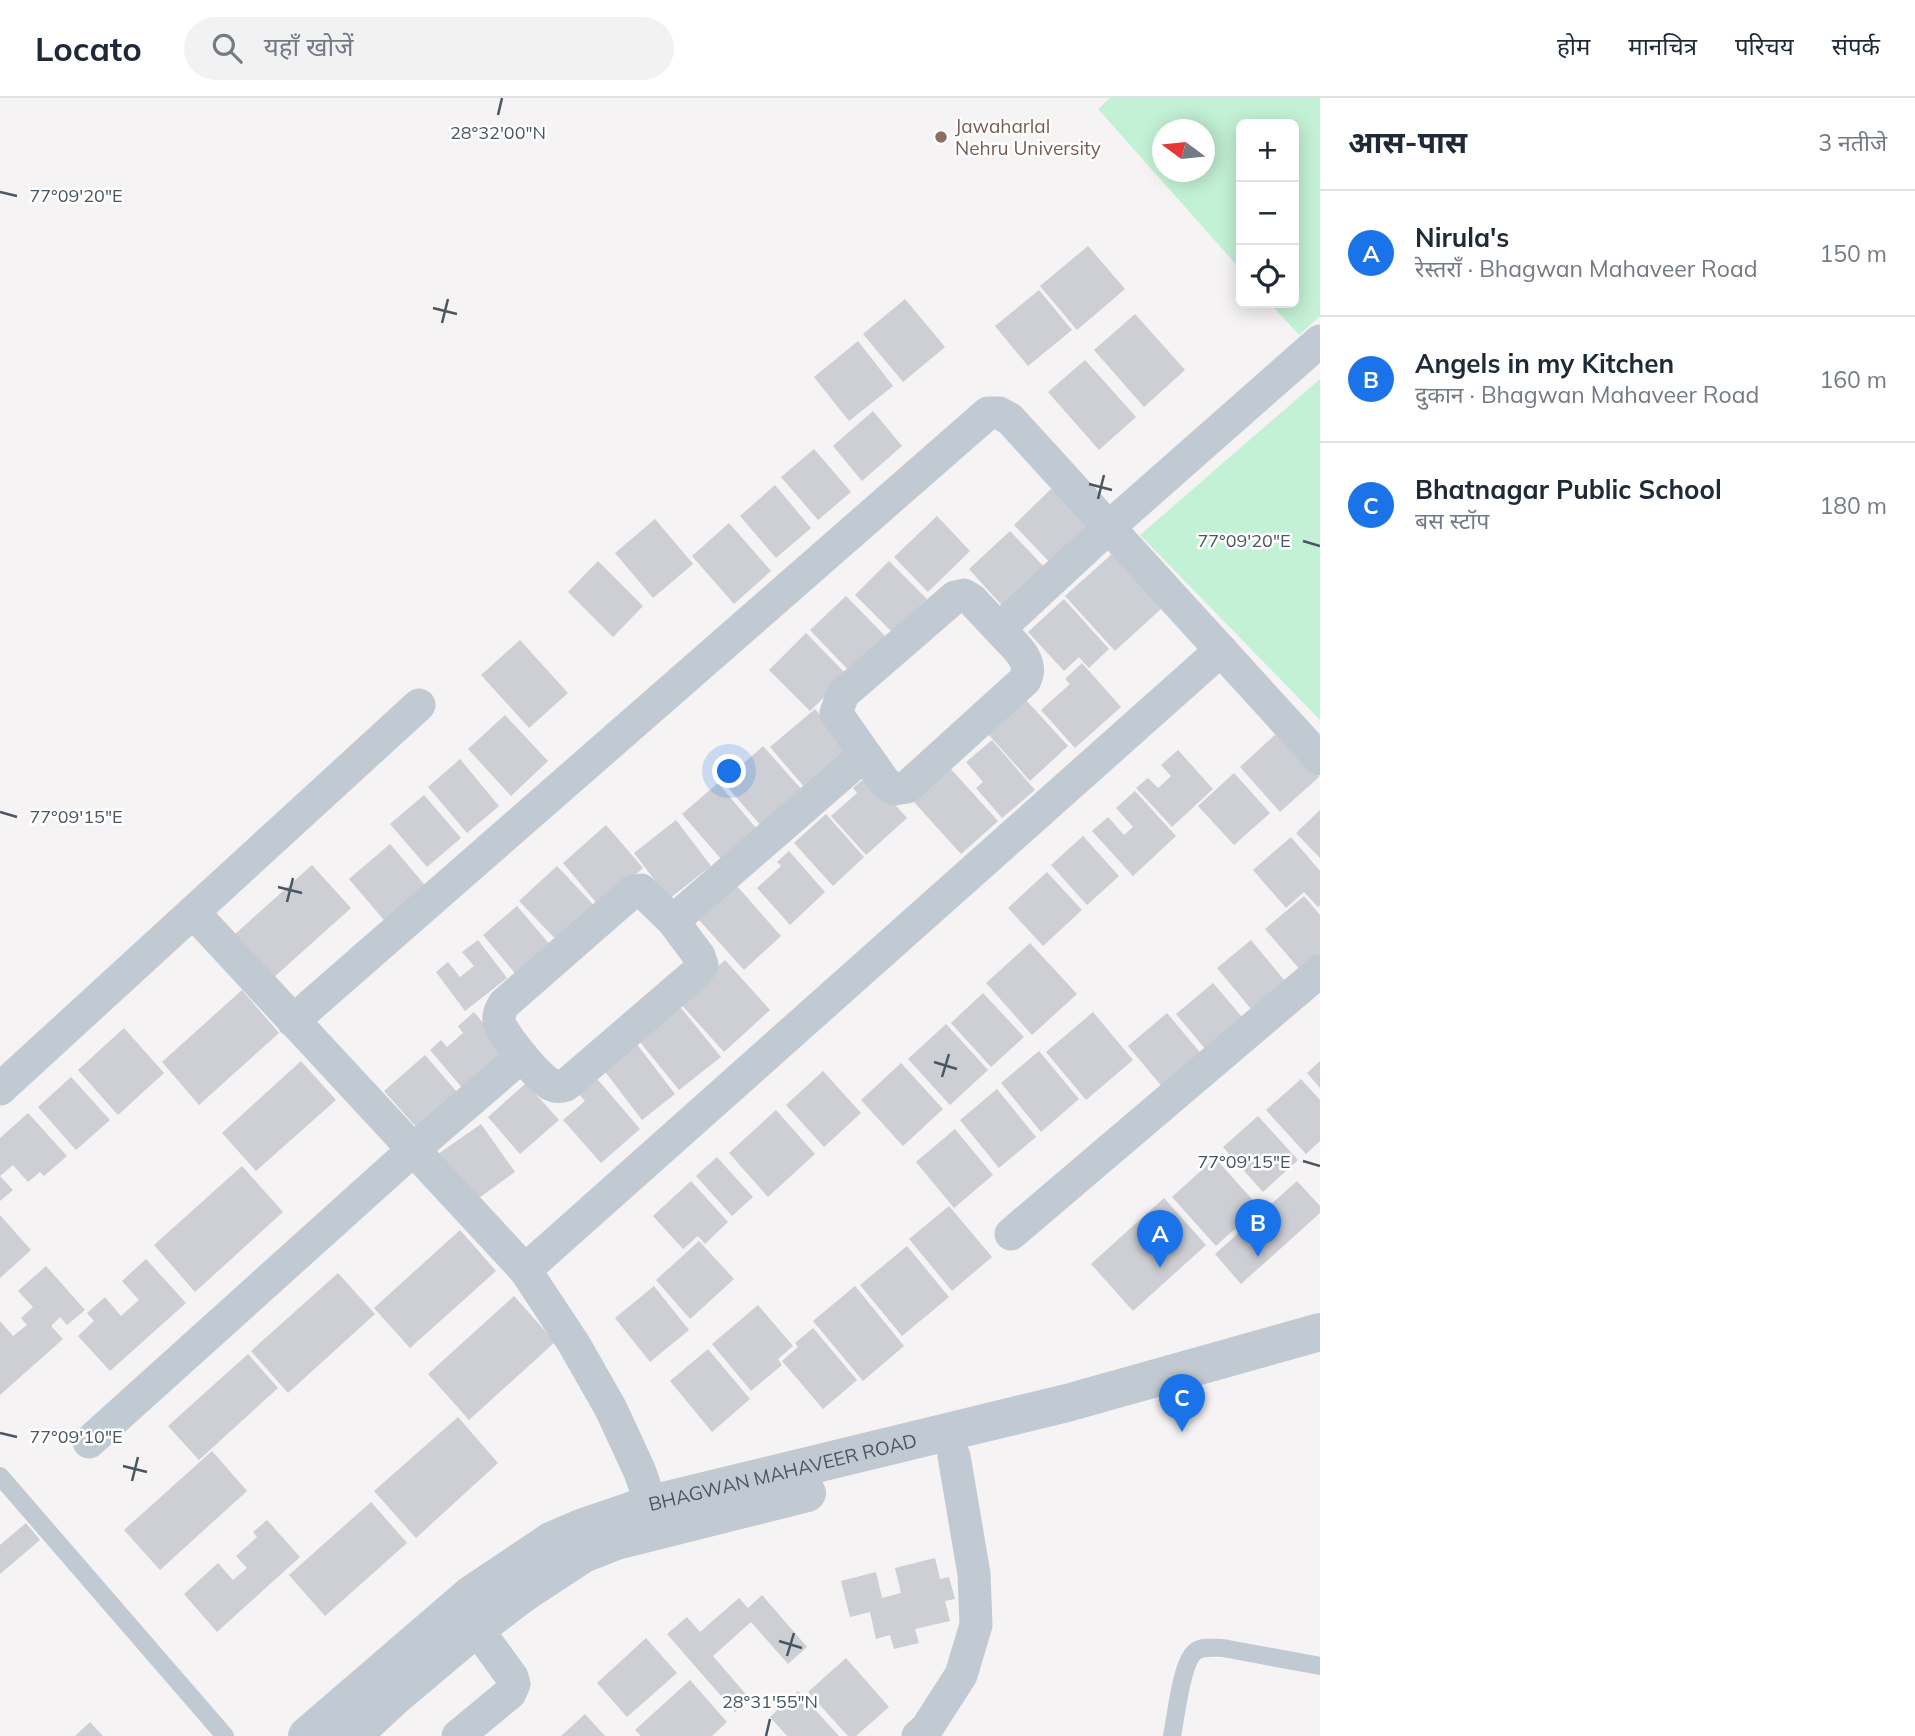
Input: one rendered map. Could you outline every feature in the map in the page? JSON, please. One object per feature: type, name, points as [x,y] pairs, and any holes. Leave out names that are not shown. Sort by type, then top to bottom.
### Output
[{"type":"street","points":[[999,629],[1109,527],[1320,341]]},
{"type":"street","points":[[293,1021],[988,413],[999,413],[1010,419],[1320,759]]},
{"type":"street","points":[[964,595],[972,600],[999,629],[1027,661],[1029,671],[1025,680],[907,787],[895,789],[886,784],[836,713],[843,694],[955,597],[964,595]]},
{"type":"street","points":[[525,1270],[1221,650]]},
{"type":"street","points":[[0,1088],[419,705]]},
{"type":"street","points":[[673,920],[864,755]]},
{"type":"street","points":[[641,890],[673,920],[699,956],[702,965],[695,974],[566,1085],[558,1087],[550,1084],[523,1056],[500,1024],[499,1014],[504,1004],[632,892],[641,890]]},
{"type":"street","points":[[193,912],[525,1270],[574,1344],[611,1409],[640,1472],[651,1518]]},
{"type":"street","points":[[1011,1234],[1320,971]]},
{"type":"street","points":[[89,1442],[413,1150],[523,1056]]},
{"type":"street","name":"BHAGWAN MAHAVEER ROAD","points":[[352,1736],[394,1697],[544,1578],[583,1554],[616,1541],[651,1518],[1320,1332]]},
{"type":"street","name":"BHAGWAN MAHAVEER ROAD","points":[[307,1736],[441,1619],[504,1571],[551,1541],[954,1455],[1320,1357]]},
{"type":"street","points":[[918,1736],[927,1728],[961,1675],[976,1625],[974,1574],[954,1455]]},
{"type":"street","points":[[458,1736],[510,1693],[514,1684],[512,1677],[477,1629]]},
{"type":"lane","points":[[0,1476],[225,1736]]},
{"type":"lane","points":[[1172,1736],[1189,1658],[1197,1650],[1208,1647],[1223,1648],[1320,1666]]},
{"type":"green space","points":[[1110,98],[1320,98],[1320,316],[1299,335],[1275,308],[1299,308],[1299,119],[1236,119],[1236,264],[1163,182],[1215,182],[1215,119],[1152,119],[1152,170],[1098,109]]},
{"type":"green space","points":[[1320,379],[1320,720],[1140,535]]},
{"type":"building","points":[[1088,246],[1125,289],[1077,330],[1040,286]]},
{"type":"building","points":[[1039,290],[1072,330],[1028,366],[995,326]]},
{"type":"building","points":[[905,299],[945,347],[903,382],[863,334]]},
{"type":"building","points":[[1135,314],[1185,370],[1144,407],[1094,350]]},
{"type":"building","points":[[858,341],[893,386],[849,421],[814,377]]},
{"type":"building","points":[[1085,360],[1136,417],[1099,450],[1048,392]]},
{"type":"building","points":[[873,411],[902,446],[862,481],[833,446]]},
{"type":"building","points":[[814,449],[851,492],[818,520],[781,477]]},
{"type":"building","points":[[775,485],[811,528],[776,558],[740,516]]},
{"type":"building","points":[[1053,487],[1095,531],[1056,569],[1014,525]]},
{"type":"building","points":[[937,516],[970,551],[928,592],[894,557]]},
{"type":"building","points":[[655,519],[693,564],[653,598],[615,553]]},
{"type":"building","points":[[729,523],[771,571],[734,604],[692,556]]},
{"type":"building","points":[[1010,531],[1049,572],[1007,611],[969,569]]},
{"type":"building","points":[[1113,553],[1162,608],[1115,651],[1065,596]]},
{"type":"building","points":[[598,561],[643,606],[613,637],[568,592]]},
{"type":"building","points":[[889,561],[927,599],[893,633],[855,595]]},
{"type":"building","points":[[846,596],[890,641],[854,676],[810,630]]},
{"type":"building","points":[[1064,599],[1109,649],[1089,668],[1079,657],[1064,671],[1028,632]]},
{"type":"building","points":[[806,633],[847,675],[810,711],[769,670]]},
{"type":"building","points":[[520,640],[568,693],[529,728],[481,675]]},
{"type":"building","points":[[1082,663],[1121,707],[1075,748],[1041,710],[1070,684],[1065,679]]},
{"type":"building","points":[[1026,700],[1068,746],[1030,781],[988,734]]},
{"type":"building","points":[[815,709],[851,752],[806,789],[770,747]]},
{"type":"building","points":[[505,715],[548,761],[511,796],[468,749]]},
{"type":"building","points":[[1278,732],[1319,777],[1280,812],[1240,767]]},
{"type":"building","points":[[992,740],[1035,790],[1002,818],[976,788],[983,782],[966,762]]},
{"type":"building","points":[[763,746],[803,791],[762,827],[723,782]]},
{"type":"building","points":[[1178,750],[1213,789],[1172,827],[1136,788],[1148,778],[1158,788],[1171,776],[1161,765]]},
{"type":"building","points":[[460,759],[499,806],[467,833],[428,787]]},
{"type":"building","points":[[950,768],[998,821],[961,854],[913,801]]},
{"type":"building","points":[[1234,773],[1270,813],[1234,845],[1198,806]]},
{"type":"building","points":[[868,775],[907,818],[866,855],[831,816],[857,793],[853,788]]},
{"type":"building","points":[[718,783],[756,828],[721,859],[682,814]]},
{"type":"building","points":[[1135,791],[1176,836],[1133,876],[1092,831],[1108,817],[1124,835],[1133,827],[1116,808]]},
{"type":"building","points":[[424,795],[461,838],[427,867],[390,824]]},
{"type":"building","points":[[1320,810],[1320,858],[1296,833]]},
{"type":"building","points":[[826,814],[864,857],[833,886],[794,843]]},
{"type":"building","points":[[676,820],[711,866],[669,899],[634,853]]},
{"type":"building","points":[[606,825],[643,868],[599,906],[563,863]]},
{"type":"building","points":[[1083,836],[1119,876],[1087,905],[1051,865]]},
{"type":"building","points":[[1291,837],[1320,871],[1318,907],[1304,892],[1286,908],[1253,870]]},
{"type":"building","points":[[390,844],[430,891],[389,926],[349,879]]},
{"type":"building","points":[[789,851],[825,892],[790,925],[757,888],[781,866],[777,862]]},
{"type":"building","points":[[312,865],[351,908],[272,979],[234,935]]},
{"type":"building","points":[[557,866],[601,913],[564,948],[519,901]]},
{"type":"building","points":[[1047,872],[1082,910],[1043,946],[1008,908]]},
{"type":"building","points":[[737,886],[781,936],[744,970],[699,920]]},
{"type":"building","points":[[1304,896],[1320,915],[1320,954],[1301,971],[1265,929]]},
{"type":"building","points":[[517,906],[558,954],[524,984],[483,935]]},
{"type":"building","points":[[478,940],[507,978],[465,1011],[436,972],[448,962],[460,977],[474,966],[462,952]]},
{"type":"building","points":[[1251,940],[1285,981],[1251,1009],[1217,968]]},
{"type":"building","points":[[1030,943],[1077,994],[1032,1035],[986,983]]},
{"type":"building","points":[[725,960],[770,1010],[724,1052],[679,1002]]},
{"type":"building","points":[[1213,983],[1248,1024],[1211,1056],[1176,1014]]},
{"type":"building","points":[[242,990],[279,1033],[199,1105],[162,1062]]},
{"type":"building","points":[[983,993],[1024,1037],[991,1067],[951,1023]]},
{"type":"building","points":[[677,1003],[721,1057],[679,1090],[636,1037]]},
{"type":"building","points":[[474,1012],[508,1052],[464,1090],[430,1050],[441,1040],[447,1047],[463,1033],[458,1026]]},
{"type":"building","points":[[1093,1012],[1133,1060],[1086,1100],[1046,1052]]},
{"type":"building","points":[[1167,1013],[1208,1062],[1169,1095],[1128,1046]]},
{"type":"building","points":[[946,1024],[988,1070],[950,1105],[908,1059]]},
{"type":"building","points":[[124,1028],[164,1073],[118,1115],[78,1070]]},
{"type":"building","points":[[636,1043],[675,1094],[642,1120],[603,1069]]},
{"type":"building","points":[[1039,1051],[1079,1099],[1041,1132],[1001,1083]]},
{"type":"building","points":[[425,1055],[457,1092],[417,1128],[384,1091]]},
{"type":"building","points":[[301,1061],[336,1100],[256,1171],[222,1133]]},
{"type":"building","points":[[1320,1061],[1320,1088],[1307,1073]]},
{"type":"building","points":[[901,1063],[943,1109],[903,1146],[861,1100]]},
{"type":"building","points":[[823,1071],[861,1113],[824,1147],[786,1105]]},
{"type":"building","points":[[593,1074],[640,1129],[601,1163],[563,1120],[585,1101],[575,1090]]},
{"type":"building","points":[[71,1077],[110,1120],[76,1150],[38,1107]]},
{"type":"building","points":[[1301,1079],[1320,1100],[1320,1141],[1306,1154],[1266,1110]]},
{"type":"building","points":[[526,1083],[559,1120],[520,1154],[488,1117]]},
{"type":"building","points":[[997,1089],[1036,1137],[999,1168],[960,1120]]},
{"type":"building","points":[[776,1110],[815,1154],[768,1197],[729,1153]]},
{"type":"building","points":[[28,1113],[67,1156],[44,1176],[40,1172],[28,1182],[13,1165],[0,1176],[0,1138]]},
{"type":"building","points":[[1258,1116],[1298,1160],[1263,1192],[1223,1147]]},
{"type":"building","points":[[481,1124],[515,1172],[472,1203],[438,1154]]},
{"type":"building","points":[[955,1129],[993,1175],[954,1208],[916,1162]]},
{"type":"building","points":[[717,1157],[753,1197],[732,1216],[696,1176]]},
{"type":"building","points":[[1215,1158],[1259,1207],[1216,1246],[1172,1197]]},
{"type":"building","points":[[242,1166],[283,1212],[195,1292],[154,1245]]},
{"type":"building","points":[[0,1176],[13,1190],[0,1201]]},
{"type":"building","points":[[691,1181],[728,1222],[705,1244],[698,1236],[683,1249],[653,1216]]},
{"type":"building","points":[[1297,1181],[1320,1206],[1320,1213],[1241,1284],[1215,1254]]},
{"type":"building","points":[[1164,1198],[1206,1245],[1133,1311],[1091,1264]]},
{"type":"building","points":[[949,1206],[992,1257],[952,1291],[909,1239]]},
{"type":"building","points":[[0,1215],[31,1250],[0,1278]]},
{"type":"building","points":[[460,1230],[496,1271],[410,1348],[374,1308]]},
{"type":"building","points":[[699,1241],[734,1279],[690,1319],[656,1280]]},
{"type":"building","points":[[907,1246],[949,1297],[902,1336],[860,1285]]},
{"type":"building","points":[[146,1259],[186,1303],[110,1371],[78,1336],[94,1321],[87,1313],[105,1297],[121,1316],[139,1300],[122,1281]]},
{"type":"building","points":[[46,1266],[85,1310],[67,1325],[60,1317],[51,1326],[63,1339],[0,1395],[0,1321],[13,1336],[27,1325],[21,1318],[33,1307],[18,1291]]},
{"type":"building","points":[[338,1273],[375,1314],[288,1393],[251,1351]]},
{"type":"building","points":[[654,1286],[689,1330],[650,1362],[615,1318]]},
{"type":"building","points":[[855,1286],[904,1346],[863,1381],[813,1321]]},
{"type":"building","points":[[514,1296],[555,1342],[469,1420],[428,1374]]},
{"type":"building","points":[[758,1305],[793,1346],[778,1359],[782,1365],[751,1391],[712,1344]]},
{"type":"building","points":[[813,1328],[857,1380],[823,1409],[782,1361],[798,1347],[795,1343]]},
{"type":"building","points":[[708,1349],[750,1399],[712,1432],[670,1381]]},
{"type":"building","points":[[248,1354],[278,1388],[199,1460],[168,1426]]},
{"type":"building","points":[[458,1417],[498,1463],[416,1538],[374,1491]]},
{"type":"building","points":[[212,1451],[247,1491],[160,1570],[124,1530]]},
{"type":"building","points":[[371,1502],[407,1543],[325,1616],[289,1575]]},
{"type":"building","points":[[267,1520],[300,1557],[217,1632],[184,1594],[218,1563],[233,1580],[247,1568],[236,1556],[257,1537],[253,1532]]},
{"type":"building","points":[[26,1523],[40,1540],[0,1574],[0,1545]]},
{"type":"building","points":[[935,1558],[940,1579],[949,1577],[955,1599],[945,1601],[950,1621],[915,1629],[919,1643],[894,1649],[890,1635],[876,1639],[870,1612],[850,1617],[841,1581],[876,1572],[882,1598],[901,1593],[895,1568]]},
{"type":"building","points":[[762,1595],[807,1647],[788,1664],[751,1622],[713,1656],[750,1699],[735,1712],[667,1634],[687,1617],[700,1632],[739,1598],[748,1608]]},
{"type":"building","points":[[646,1638],[677,1673],[627,1717],[597,1683]]},
{"type":"building","points":[[846,1658],[889,1707],[856,1736],[848,1736],[808,1692]]},
{"type":"building","points":[[690,1680],[727,1722],[712,1736],[641,1736],[635,1730]]},
{"type":"building","points":[[798,1691],[839,1736],[787,1736],[770,1717]]},
{"type":"building","points":[[585,1714],[605,1736],[561,1736]]},
{"type":"building","points":[[90,1722],[103,1736],[75,1736]]},
{"type":"place","name":"Jawaharlal Nehru University","points":[[941,137]]},
{"type":"place","name":"Angels in my Kitchen","points":[[1258,1257]]},
{"type":"place","name":"Nirula's","points":[[1160,1268]]},
{"type":"place","name":"Bhatnagar Public School","points":[[1182,1432]]}]
